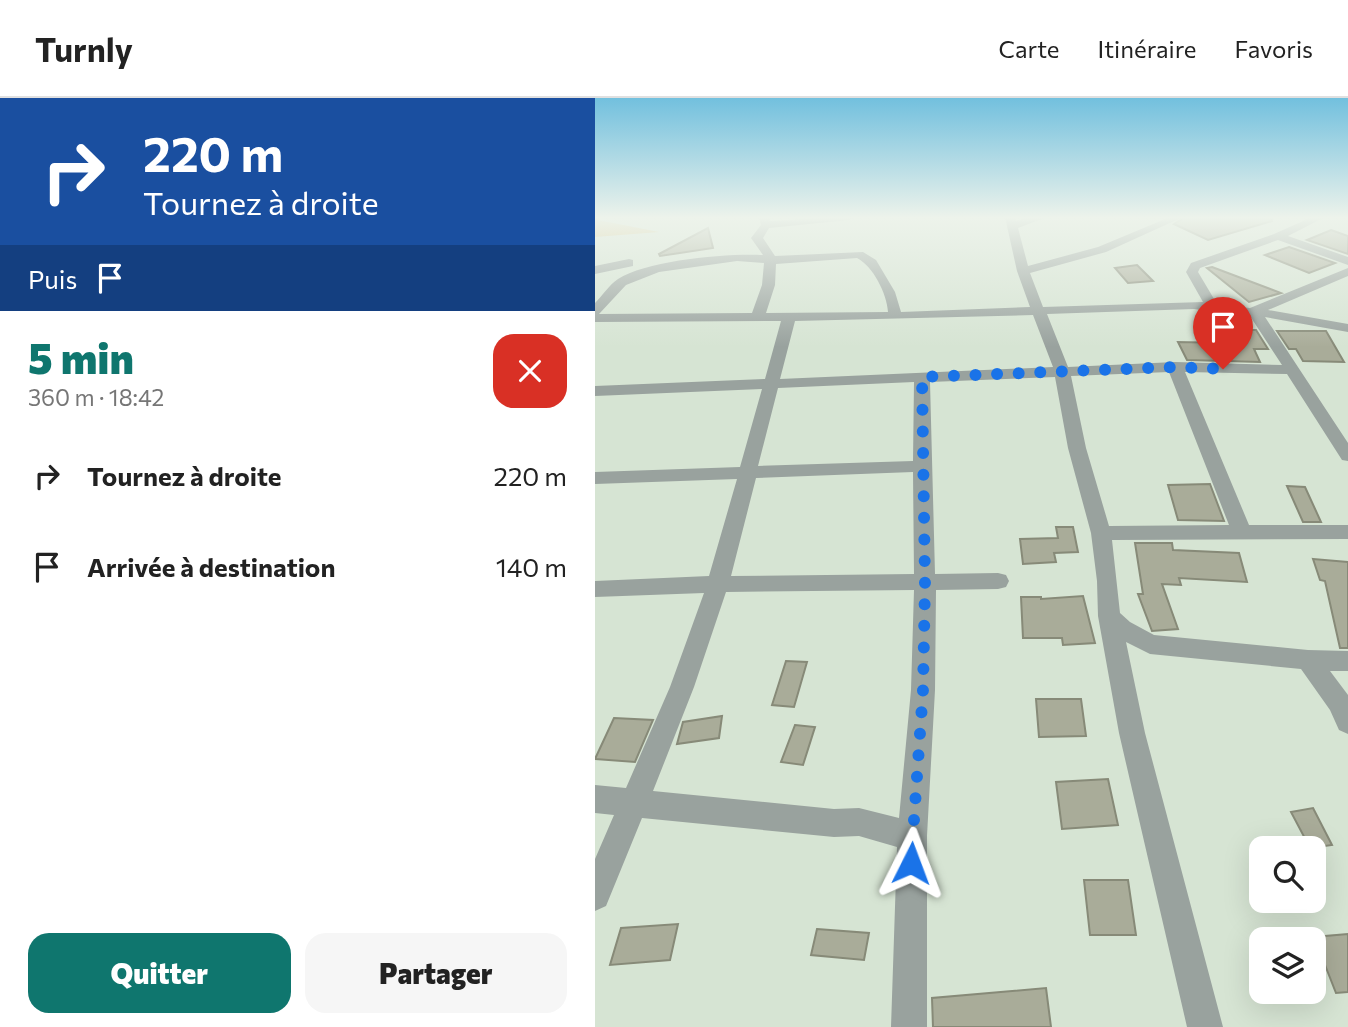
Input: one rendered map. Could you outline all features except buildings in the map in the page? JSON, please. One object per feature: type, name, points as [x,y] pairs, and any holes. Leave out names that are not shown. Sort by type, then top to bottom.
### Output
[{"type":"street","points":[[595,311],[622,282],[645,272],[711,260]]},
{"type":"street","points":[[758,318],[768,286],[768,260]]},
{"type":"street","points":[[870,260],[889,292],[895,309],[894,316]]},
{"type":"street","points":[[1020,260],[1036,309],[1062,371],[1077,448],[1101,533],[1108,581],[1109,616],[1132,733],[1205,1027]]},
{"type":"street","points":[[1023,271],[1068,260]]},
{"type":"street","points":[[1212,306],[1192,269],[1215,260]]},
{"type":"street","points":[[595,270],[629,263]]},
{"type":"street","points":[[1254,311],[1348,272]]},
{"type":"street","points":[[595,318],[894,316],[1036,309],[1212,306],[1348,328]]},
{"type":"street","points":[[1254,311],[1348,456]]},
{"type":"street","points":[[595,895],[682,687],[718,584],[789,318]]},
{"type":"street","points":[[595,391],[1175,367],[1293,370]]},
{"type":"street","points":[[1175,367],[1242,532]]},
{"type":"street","points":[[909,1027],[912,836],[923,690],[925,584],[922,377]]},
{"type":"street","points":[[595,478],[922,466]]},
{"type":"street","points":[[1101,533],[1348,532]]},
{"type":"street","points":[[595,589],[718,584],[998,582]]},
{"type":"street","points":[[1109,616],[1122,629],[1150,644],[1308,660],[1348,661]]},
{"type":"street","points":[[1308,660],[1339,703],[1348,722]]},
{"type":"street","points":[[595,799],[834,823],[859,822],[912,836]]},
{"type":"route","points":[[911,863],[923,690],[925,584],[922,377],[1175,367],[1223,369]]}]
